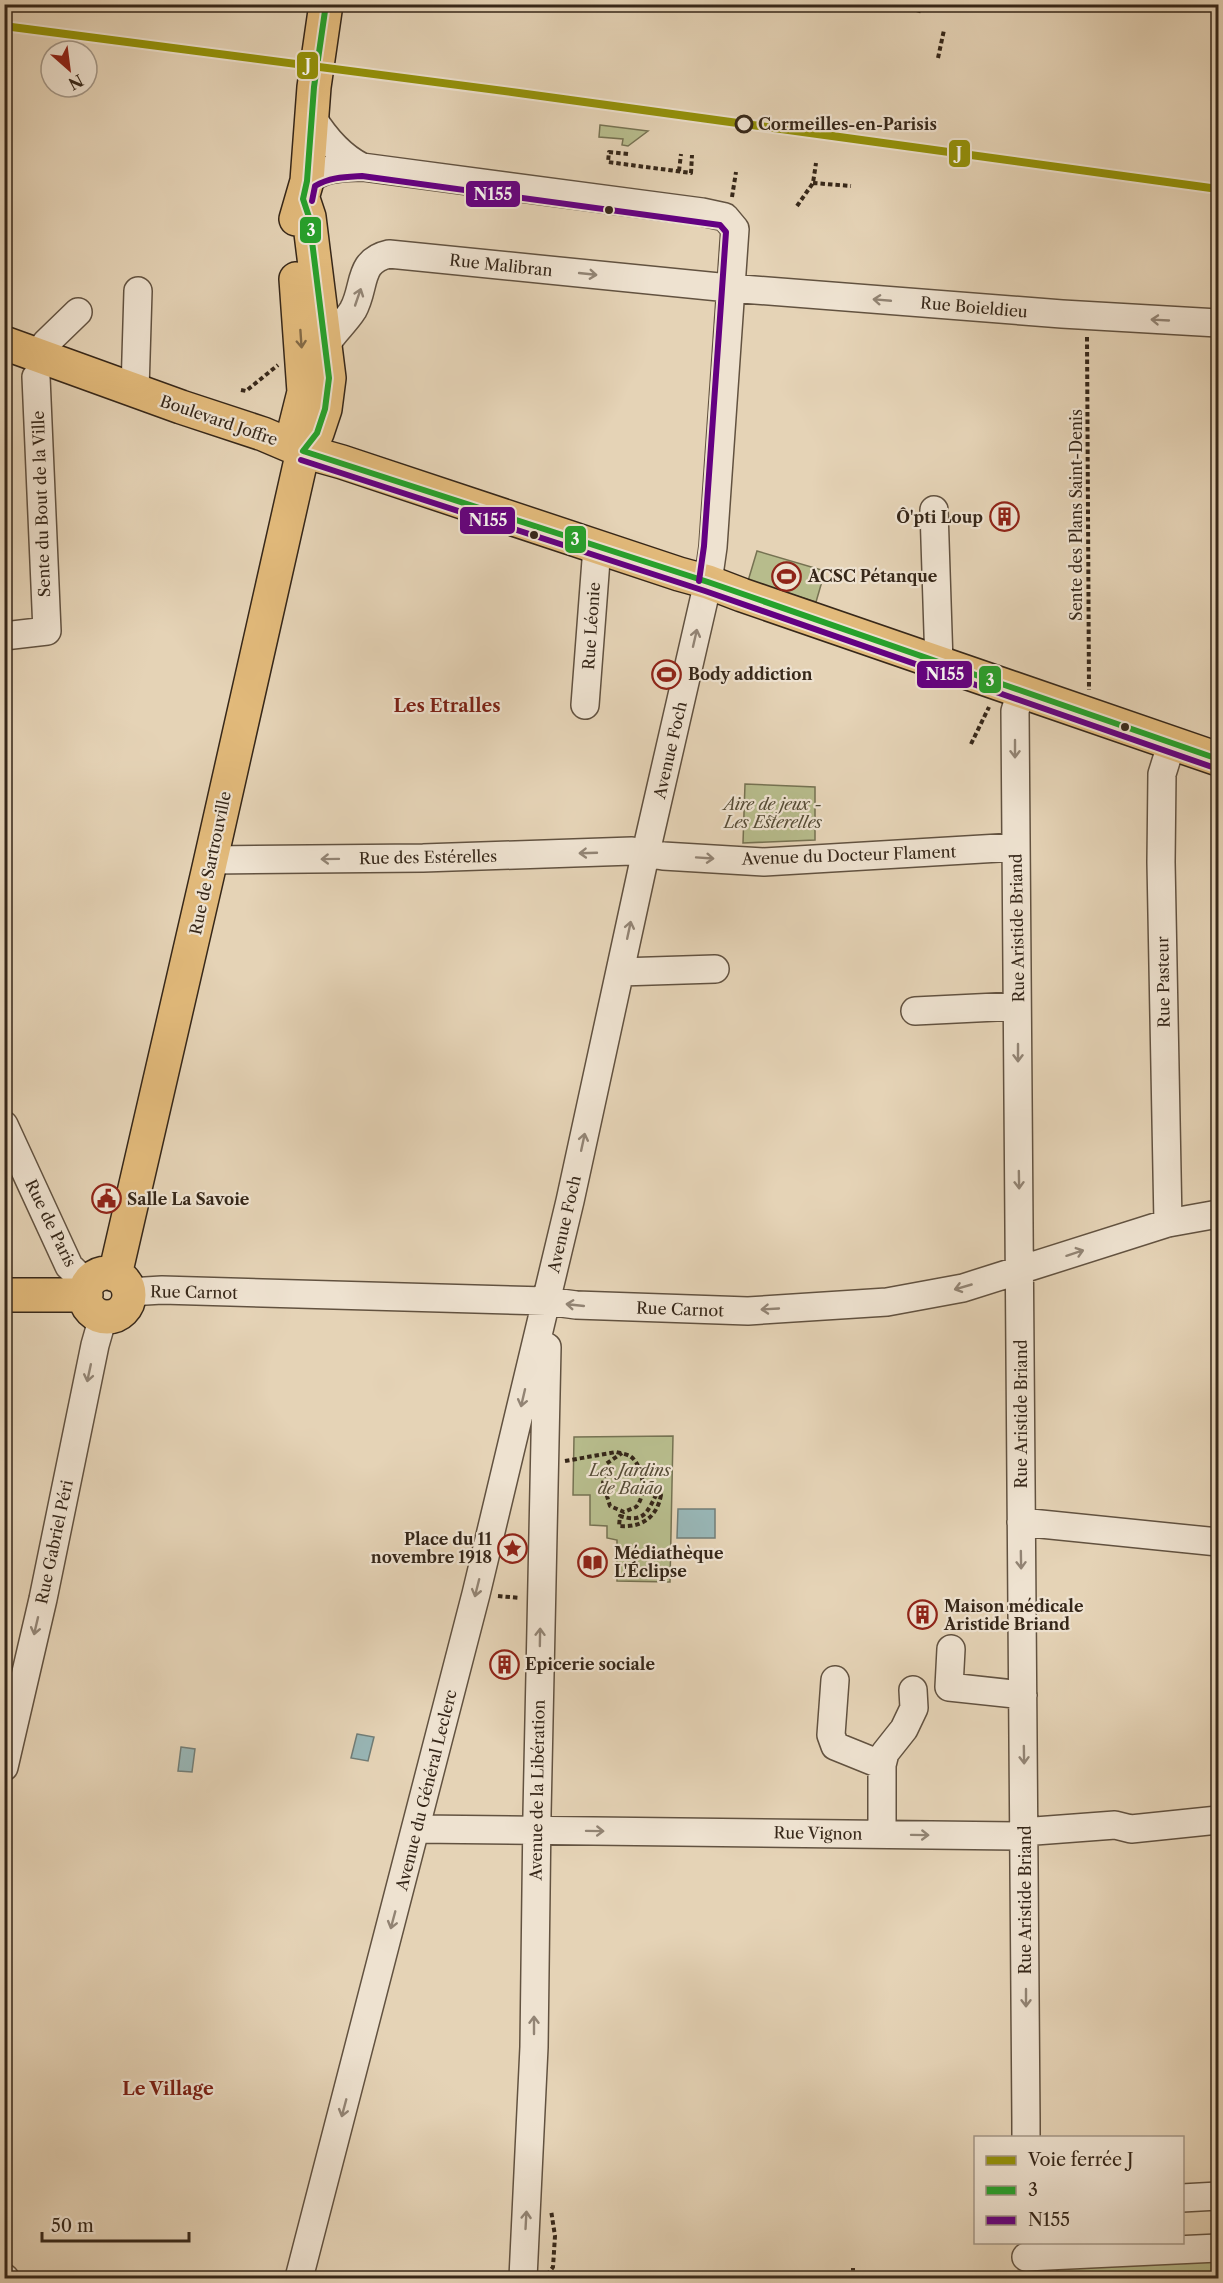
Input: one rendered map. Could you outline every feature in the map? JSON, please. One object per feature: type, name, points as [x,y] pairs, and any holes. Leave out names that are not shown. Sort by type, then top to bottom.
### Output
[{"type":"main road","points":[[303,451],[317,433],[325,409],[329,378],[314,352],[309,217],[305,190],[315,80],[326,4]]},
{"type":"main road","name":"Boulevard Joffre","points":[[4,343],[40,367],[135,390],[263,434],[303,451],[708,582],[1218,759]]},
{"type":"main road","name":"Rue de Sartrouville","points":[[104,1293],[210,860],[303,451]]},
{"type":"main road","points":[[4,1295],[104,1293]]},
{"type":"street","points":[[312,117],[319,129],[340,153],[362,167]]},
{"type":"street","name":"Avenue Foch","points":[[305,190],[323,170],[362,167],[702,212],[725,217],[735,229],[729,288],[713,547],[708,582],[546,1301]]},
{"type":"street","name":"Rue Malibran","points":[[314,352],[351,313],[368,266],[377,257],[389,254],[729,288]]},
{"type":"street","name":"Rue Boieldieu","points":[[729,288],[1218,323]]},
{"type":"street","points":[[135,390],[138,291]]},
{"type":"street","points":[[40,367],[46,343],[78,312]]},
{"type":"street","name":"Sente du Bout de la Ville","points":[[4,636],[47,631],[40,367]]},
{"type":"street","points":[[934,510],[939,663]]},
{"type":"street","name":"Rue Léonie","points":[[585,705],[597,547]]},
{"type":"street","name":"Rue Aristide Briand","points":[[1010,688],[1015,711],[1021,1522],[1026,1834],[1026,2136]]},
{"type":"street","name":"Rue Pasteur","points":[[1168,1223],[1161,851],[1162,774],[1172,742]]},
{"type":"street","name":"Avenue du Docteur Flament","points":[[646,854],[764,862],[1016,847]]},
{"type":"street","name":"Rue des Estérelles","points":[[210,860],[423,858],[632,851],[646,854]]},
{"type":"street","points":[[620,972],[715,969]]},
{"type":"street","points":[[915,1011],[1017,1006]]},
{"type":"street","name":"Rue de Paris","points":[[4,1125],[69,1266],[104,1293]]},
{"type":"street","name":"Rue Carnot","points":[[104,1293],[162,1290],[546,1301],[576,1305],[748,1311],[860,1305],[917,1298],[951,1290],[1168,1223],[1218,1214]]},
{"type":"street","name":"Rue Gabriel Péri","points":[[4,1767],[42,1599],[104,1293]]},
{"type":"street","name":"Avenue de la Libération","points":[[524,2278],[534,2047],[543,1462],[548,1330],[546,1301]]},
{"type":"street","name":"Avenue du Général Leclerc","points":[[299,2278],[417,1829],[546,1301]]},
{"type":"street","points":[[1021,1522],[1218,1542]]},
{"type":"street","points":[[951,1649],[949,1687],[1023,1695]]},
{"type":"street","points":[[835,1680],[831,1735],[835,1746],[882,1765]]},
{"type":"street","points":[[882,1834],[882,1765],[885,1753],[904,1729],[914,1708],[914,1690]]},
{"type":"street","name":"Rue Vignon","points":[[417,1829],[1016,1836],[1035,1831],[1115,1825],[1131,1829],[1218,1820]]},
{"type":"street","points":[[1184,2198],[1218,2196]]},
{"type":"street","points":[[1026,2259],[1218,2248]]},
{"type":"path","points":[[903,6],[923,12]]},
{"type":"path","points":[[938,58],[944,30]]},
{"type":"path","points":[[628,154],[609,152],[608,162],[691,173],[692,155]]},
{"type":"path","points":[[679,171],[681,153]]},
{"type":"path","points":[[797,206],[813,183],[816,163]]},
{"type":"path","points":[[732,198],[736,172]]},
{"type":"path","points":[[813,183],[851,186]]},
{"type":"path","name":"Sente des Plans Saint-Denis","points":[[1087,315],[1090,715]]},
{"type":"path","points":[[241,390],[246,391],[281,363],[314,352]]},
{"type":"path","points":[[971,744],[1010,688]]},
{"type":"path","points":[[543,1462],[574,1461],[607,1453],[621,1453],[632,1458],[644,1490],[641,1502],[636,1507],[620,1513]]},
{"type":"path","points":[[621,1453],[606,1464],[603,1476],[604,1489],[610,1506],[620,1513],[636,1519],[641,1518],[649,1509],[657,1493]]},
{"type":"path","points":[[620,1513],[618,1524],[621,1527],[636,1525],[648,1520],[658,1507],[661,1495],[644,1490]]},
{"type":"path","points":[[476,1594],[532,1599]]},
{"type":"path","points":[[853,2278],[854,2268]]},
{"type":"green space","points":[[600,125],[648,131],[628,146],[622,145],[623,139],[599,137]]},
{"type":"green space","name":"ACSC Pétanque","points":[[757,551],[825,571],[816,602],[748,581]]},
{"type":"green space","name":"Aire de jeux - Les Esterelles","points":[[745,784],[815,787],[815,840],[743,843]]},
{"type":"green space","name":"Les Jardins de Baião","points":[[673,1436],[670,1582],[617,1581],[617,1540],[607,1538],[607,1526],[590,1525],[590,1495],[573,1495],[574,1437]]},
{"type":"green space","points":[[1218,2258],[1218,2278],[1047,2278],[1066,2264]]},
{"type":"water","points":[[678,1509],[715,1509],[715,1538],[677,1538]]},
{"type":"water","points":[[357,1734],[374,1737],[368,1761],[351,1758]]},
{"type":"water","points":[[181,1747],[195,1749],[192,1772],[178,1771]]},
{"type":"rail line","name":"J","points":[[4,26],[519,93],[1218,189]]},
{"type":"transit line","name":"3","points":[[303,451],[317,433],[325,409],[329,378],[309,217],[303,199],[307,181],[314,87],[326,4]]},
{"type":"transit line","name":"N155","points":[[312,201],[315,186],[338,178],[362,176],[720,225],[726,232],[704,546],[699,581]]},
{"type":"transit line","name":"3","points":[[303,451],[708,582],[1218,759]]},
{"type":"transit line","name":"N155","points":[[301,460],[705,591],[1215,768]]},
{"type":"place","name":"Cormeilles-en-Parisis","points":[[744,124]]},
{"type":"place","name":"Ô'pti Loup","points":[[1004,517]]},
{"type":"place","name":"ACSC Pétanque","points":[[787,576]]},
{"type":"place","name":"Body addiction","points":[[667,674]]},
{"type":"place","name":"Salle La Savoie","points":[[106,1199]]},
{"type":"place","name":"Place du 11 novembre 1918","points":[[513,1548]]},
{"type":"place","name":"Médiathèque L'Éclipse","points":[[593,1562]]},
{"type":"place","name":"Maison médicale Aristide Briand","points":[[923,1615]]},
{"type":"place","name":"Epicerie sociale","points":[[504,1664]]},
{"type":"district","name":"Les Etralles","points":[[447,706]]},
{"type":"district","name":"Le Village","points":[[168,2089]]}]
